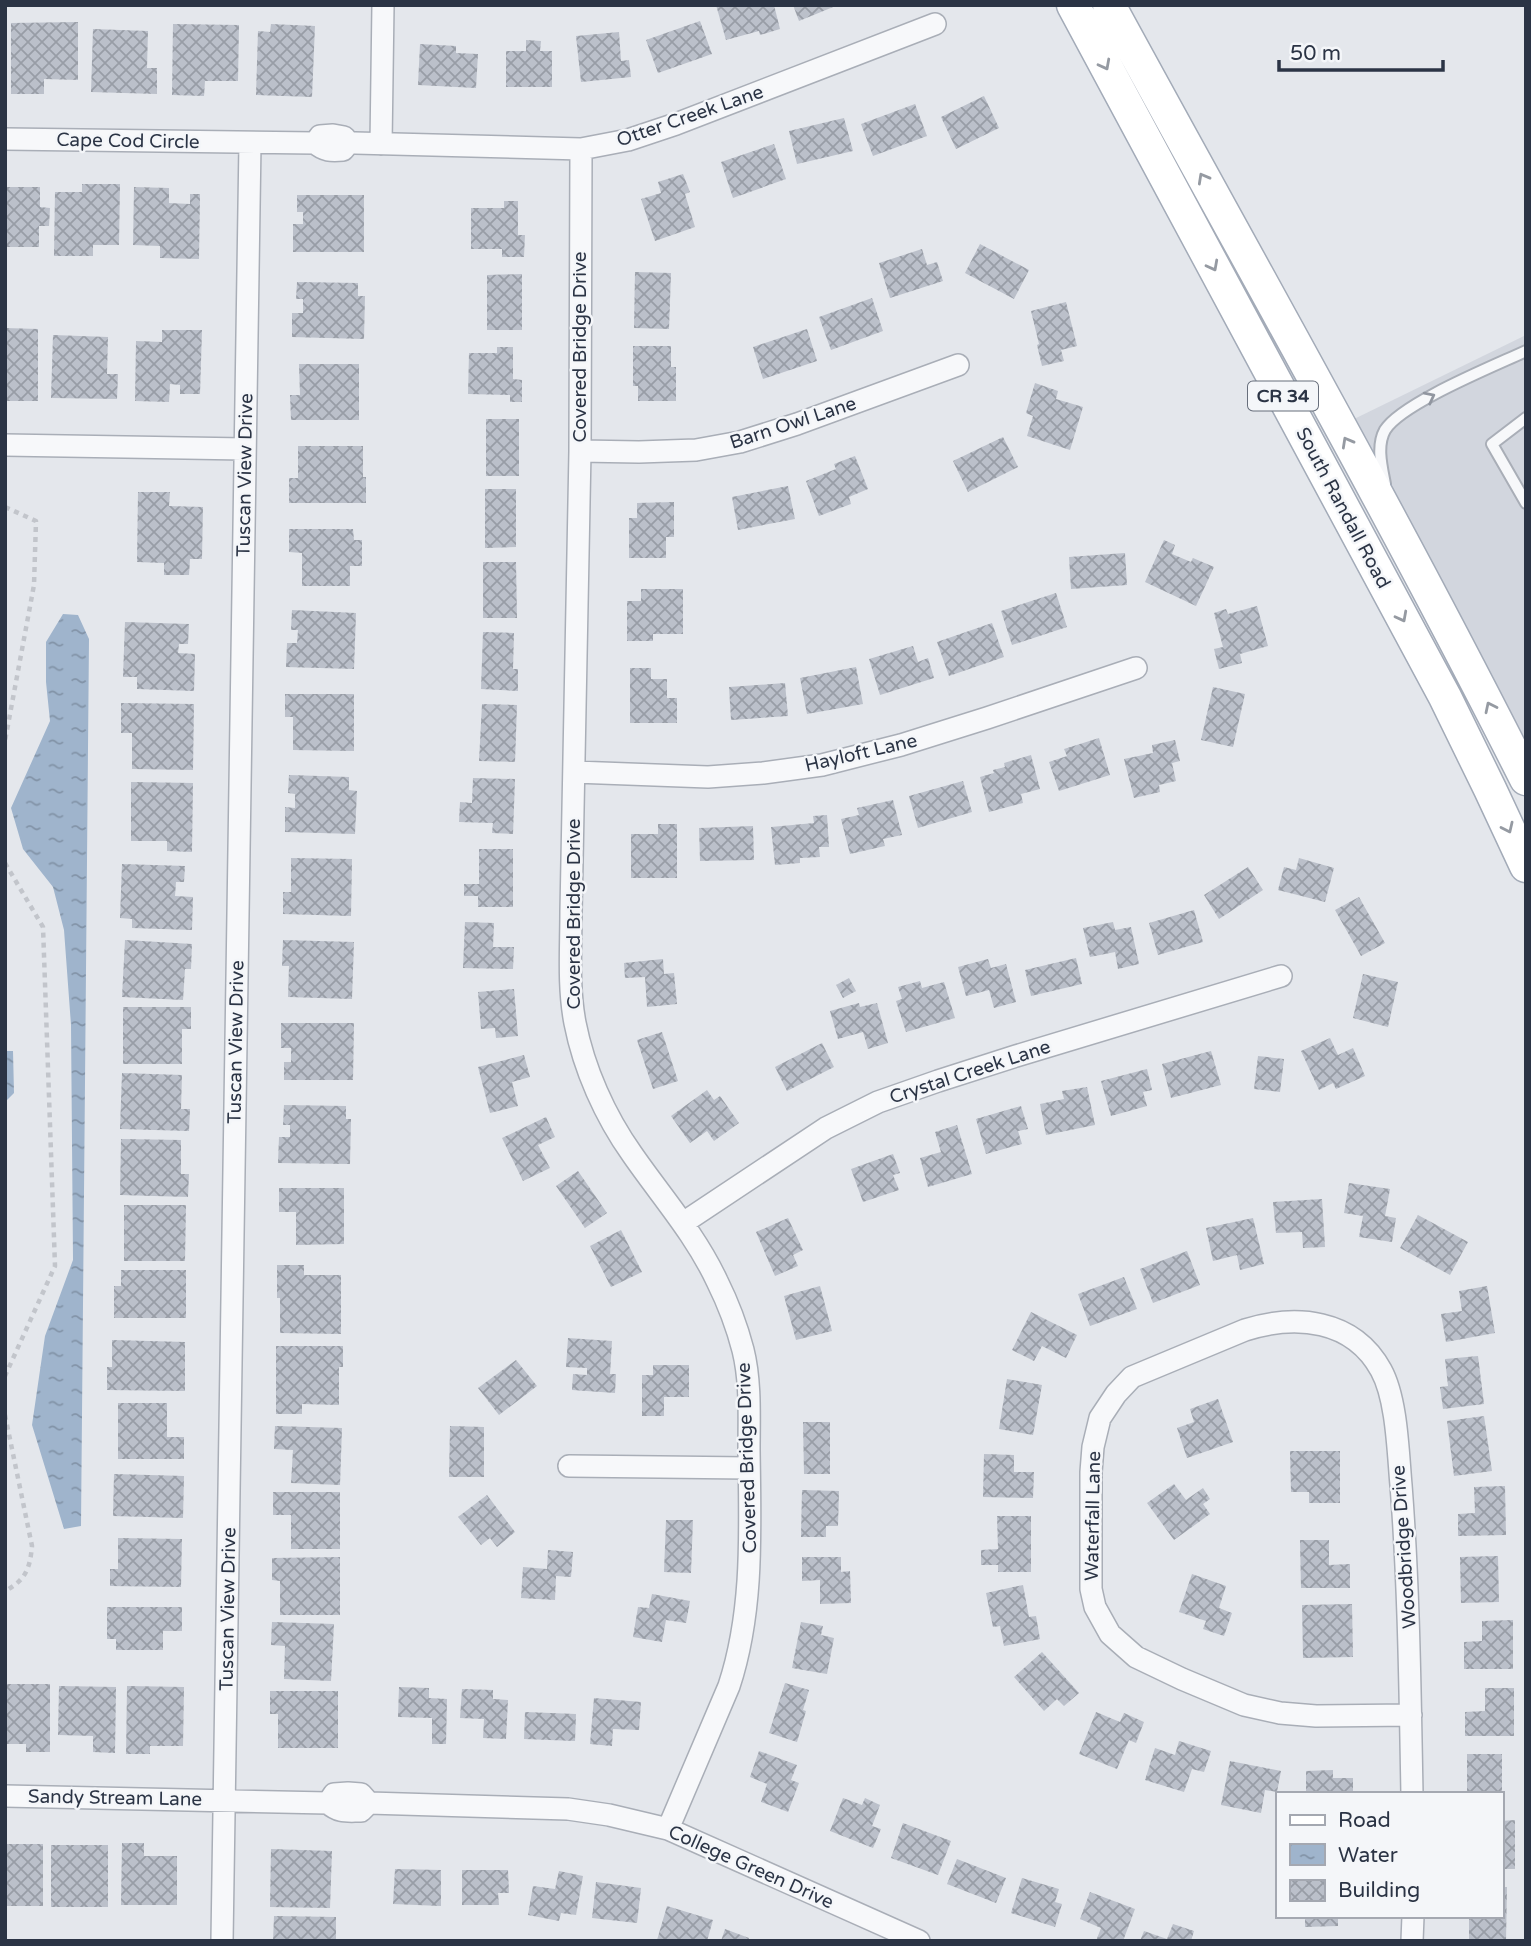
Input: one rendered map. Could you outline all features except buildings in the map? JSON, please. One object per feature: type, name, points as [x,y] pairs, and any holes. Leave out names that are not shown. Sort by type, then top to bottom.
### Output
[{"type":"main road","name":"South Randall Road","points":[[1073,5],[1445,697],[1526,866]]},
{"type":"main road","name":"South Randall Road","points":[[1109,5],[1481,688],[1526,779]]},
{"type":"street","points":[[381,144],[383,5]]},
{"type":"street","name":"Otter Creek Lane","points":[[250,143],[314,143],[320,136],[333,135],[344,136],[349,143],[580,149],[628,140],[676,124],[935,24]]},
{"type":"street","name":"Cape Cod Circle","points":[[5,139],[250,143]]},
{"type":"street","name":"Tuscan View Drive","points":[[222,1941],[250,143]]},
{"type":"street","name":"Covered Bridge Drive","points":[[580,149],[580,451],[570,981],[575,1023],[586,1062],[603,1104],[630,1152],[683,1223],[717,1279],[744,1352],[748,1392],[749,1570],[744,1627],[736,1664],[668,1829]]},
{"type":"street","name":"Barn Owl Lane","points":[[580,451],[696,450],[740,442],[958,365]]},
{"type":"street","points":[[5,446],[245,449]]},
{"type":"street","name":"Hayloft Lane","points":[[575,772],[708,777],[822,765],[926,738],[1136,668]]},
{"type":"street","name":"Crystal Creek Lane","points":[[683,1223],[817,1134],[878,1102],[1016,1056],[1281,976]]},
{"type":"street","name":"Waterfall Lane","points":[[1329,1327],[1298,1321],[1264,1324],[1132,1377],[1115,1394],[1100,1418],[1093,1447],[1091,1589],[1095,1607],[1111,1634],[1136,1657],[1244,1705],[1280,1713],[1316,1716],[1411,1715]]},
{"type":"street","name":"Woodbridge Drive","points":[[1329,1327],[1356,1342],[1374,1361],[1384,1376],[1392,1406],[1406,1552],[1411,1662],[1412,1792]]},
{"type":"street","points":[[569,1466],[749,1468]]},
{"type":"street","name":"College Green Drive","points":[[226,1801],[328,1803],[334,1794],[348,1793],[361,1794],[369,1803],[568,1809],[609,1815],[668,1829],[919,1941]]},
{"type":"street","name":"Sandy Stream Lane","points":[[5,1796],[226,1801]]},
{"type":"street","points":[[1412,1941],[1413,1918]]},
{"type":"lane","points":[[1423,581],[1386,486],[1381,453],[1385,430],[1406,410],[1526,351]]},
{"type":"lane","points":[[1526,418],[1492,444],[1526,503]]},
{"type":"path","points":[[5,507],[36,521],[34,585],[5,741]]},
{"type":"path","points":[[5,863],[43,927],[55,1266],[5,1376]]},
{"type":"path","points":[[5,1415],[32,1546],[30,1564],[25,1575],[5,1591]]},
{"type":"shaded area","points":[[1526,335],[1526,750],[1350,421]]},
{"type":"water","points":[[63,614],[78,615],[89,639],[81,1526],[64,1529],[32,1425],[45,1336],[73,1260],[71,1025],[64,930],[53,887],[23,849],[11,808],[50,721],[46,642]]},
{"type":"water","points":[[5,1051],[13,1051],[14,1093],[5,1102]]}]
